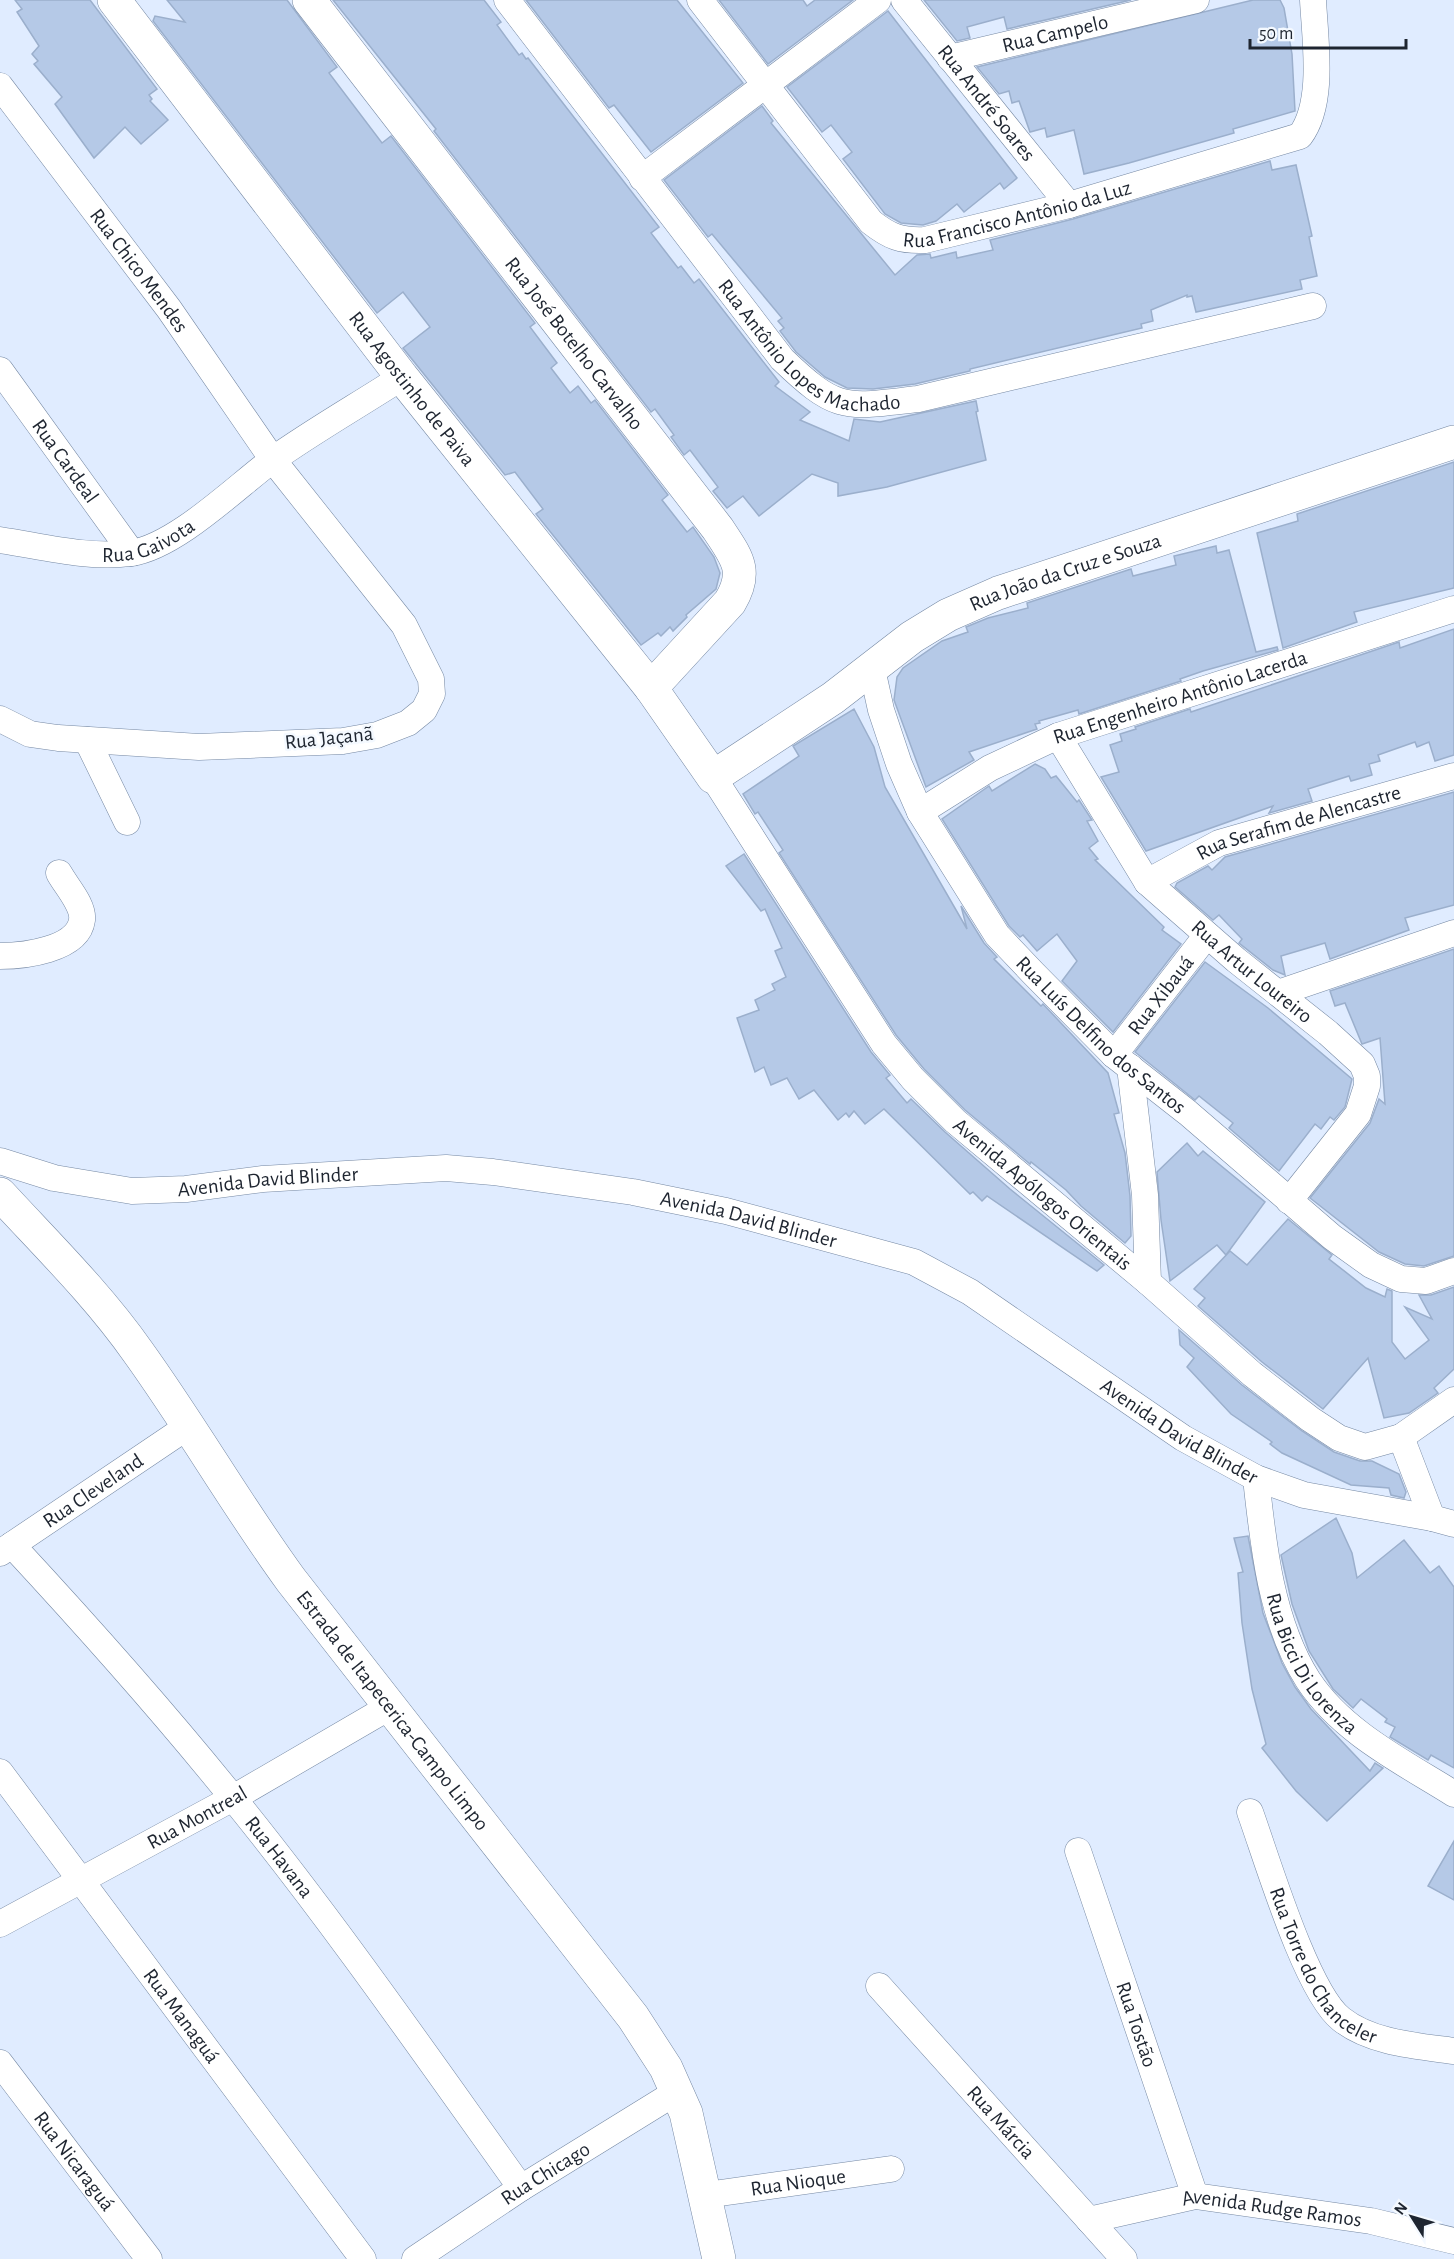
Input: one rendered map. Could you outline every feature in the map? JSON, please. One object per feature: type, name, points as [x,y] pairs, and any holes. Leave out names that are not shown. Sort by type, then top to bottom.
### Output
[{"type":"main road","name":"Rua José Botelho Carvalho","points":[[309,0],[718,529],[736,558],[741,575],[739,588],[730,602],[651,688]]},
{"type":"main road","name":"Rua Agostinho de Paiva","points":[[124,4],[402,377],[651,688],[713,777]]},
{"type":"main road","name":"Rua João da Cruz e Souza","points":[[713,777],[833,698],[912,637],[948,615],[998,593],[1454,442]]},
{"type":"main road","name":"Estrada de Itapecerica-Campo Limpo","points":[[0,1194],[100,1303],[138,1352],[249,1523],[340,1645],[391,1706],[633,2017],[678,2091],[706,2195],[719,2259]]},
{"type":"street","name":"Rua Antônio Lopes Machado","points":[[507,0],[782,359],[812,388],[836,402],[868,405],[918,399],[1313,306]]},
{"type":"street","name":"Rua Francisco Antônio da Luz","points":[[700,0],[871,222],[897,240],[925,240],[1070,205],[1300,136],[1313,114],[1315,89],[1313,0]]},
{"type":"street","points":[[642,178],[878,0]]},
{"type":"street","name":"Rua André Soares","points":[[904,0],[1070,205]]},
{"type":"street","name":"Rua Campelo","points":[[950,58],[1196,0]]},
{"type":"street","name":"Rua Chico Mendes","points":[[0,86],[281,455]]},
{"type":"street","name":"Rua Cardeal","points":[[0,370],[132,554]]},
{"type":"street","name":"Rua Gaivota","points":[[0,540],[95,553],[132,554],[158,545],[184,529],[281,455],[402,377]]},
{"type":"street","name":"Rua Jaçanã","points":[[0,719],[30,734],[199,747],[343,741],[377,735],[408,723],[424,710],[432,694],[432,679],[404,625],[281,455]]},
{"type":"street","name":"Rua Engenheiro Antônio Lacerda","points":[[920,812],[990,768],[1058,736],[1454,609]]},
{"type":"street","name":"Rua Luís Delfino dos Santos","points":[[872,669],[881,710],[899,764],[920,812],[997,935],[1122,1061],[1188,1113],[1332,1237],[1371,1265],[1401,1279],[1426,1281],[1454,1271]]},
{"type":"street","name":"Rua Artur Loureiro","points":[[1058,736],[1147,882],[1362,1064],[1367,1076],[1365,1098],[1358,1114],[1289,1201]]},
{"type":"street","points":[[87,740],[127,822]]},
{"type":"street","name":"Rua Serafim de Alencastre","points":[[1147,882],[1220,843],[1454,776]]},
{"type":"street","name":"Avenida Apólogos Orientais","points":[[713,777],[850,993],[884,1044],[913,1079],[955,1121],[1148,1282],[1252,1374],[1339,1438],[1365,1447],[1401,1437],[1454,1400]]},
{"type":"street","points":[[0,956],[27,956],[60,944],[78,931],[82,919],[80,908],[59,873]]},
{"type":"street","points":[[1278,993],[1454,933]]},
{"type":"street","name":"Rua Xibauá","points":[[1122,1061],[1207,935]]},
{"type":"street","points":[[1122,1061],[1145,1195],[1148,1282]]},
{"type":"street","name":"Avenida David Blinder","points":[[0,1161],[54,1178],[132,1191],[186,1189],[263,1179],[458,1169],[633,1192],[726,1211],[847,1242],[922,1266],[970,1292],[1188,1441],[1256,1478],[1304,1495],[1443,1521]]},
{"type":"street","name":"Rua Cleveland","points":[[6,1549],[188,1426]]},
{"type":"street","points":[[1401,1437],[1443,1521]]},
{"type":"street","name":"Rua Bicci Di Lorenza","points":[[1256,1478],[1260,1520],[1278,1608],[1286,1634],[1308,1680],[1322,1698],[1371,1742],[1454,1794]]},
{"type":"street","name":"Rua Havana","points":[[6,1549],[119,1662],[233,1798],[358,1959],[521,2188]]},
{"type":"street","name":"Rua Montreal","points":[[0,1924],[42,1900],[82,1882],[233,1798],[391,1706]]},
{"type":"street","name":"Rua Managuá","points":[[0,1772],[363,2259]]},
{"type":"street","name":"Rua Torre do Chanceler","points":[[1250,1812],[1312,1978],[1329,2007],[1342,2020],[1359,2030],[1382,2038],[1454,2051]]},
{"type":"street","name":"Rua Tostão","points":[[1078,1851],[1196,2196]]},
{"type":"street","name":"Rua Márcia","points":[[879,1986],[1124,2259]]},
{"type":"street","name":"Rua Nicaraguá","points":[[0,2063],[149,2259]]},
{"type":"street","name":"Rua Chicago","points":[[415,2259],[521,2188],[678,2091]]},
{"type":"street","name":"Rua Nioque","points":[[706,2195],[891,2169]]},
{"type":"street","name":"Avenida Rudge Ramos","points":[[1089,2220],[1196,2196],[1371,2221],[1454,2241]]},
{"type":"building","points":[[15,0],[90,0],[157,89],[149,95],[152,99],[150,101],[168,120],[141,144],[125,127],[94,158],[55,104],[62,97],[34,64],[38,61],[32,54],[39,46],[17,12],[22,9]]},
{"type":"building","points":[[167,0],[287,0],[337,67],[329,73],[382,143],[391,136],[535,323],[530,327],[557,363],[551,368],[570,393],[578,386],[591,403],[595,400],[668,495],[662,500],[687,532],[693,527],[714,557],[720,573],[716,589],[686,615],[687,617],[673,631],[670,627],[661,636],[658,633],[641,645],[536,514],[543,509],[515,472],[505,475],[403,348],[430,327],[403,292],[377,313],[153,21],[155,16],[185,22]]},
{"type":"building","points":[[333,0],[484,0],[501,22],[497,25],[519,55],[522,53],[526,59],[528,58],[659,227],[651,233],[678,268],[681,266],[694,283],[699,279],[779,382],[775,386],[810,412],[800,420],[849,441],[854,419],[880,422],[976,401],[978,411],[976,412],[986,460],[887,487],[838,496],[838,483],[812,474],[759,516],[743,496],[727,508],[713,491],[718,487],[690,450],[684,455],[671,437],[674,435],[655,409],[651,412],[434,131],[436,129]]},
{"type":"building","points":[[526,0],[677,0],[743,83],[651,152],[614,105],[609,108]]},
{"type":"building","points":[[719,0],[803,0],[807,6],[815,0],[853,0],[768,64]]},
{"type":"building","points":[[924,0],[1131,0],[1007,29],[1004,17],[967,27],[970,38],[957,41]]},
{"type":"building","points":[[1253,0],[1280,0],[1284,8],[1292,54],[1295,111],[1233,129],[1234,133],[1084,174],[1074,130],[1047,137],[1045,128],[1030,132],[1019,101],[1012,103],[1009,91],[999,94],[977,67]]},
{"type":"building","points":[[888,11],[1017,178],[1004,189],[1000,183],[964,212],[957,204],[936,221],[923,225],[901,223],[885,214],[843,159],[852,152],[831,125],[822,132],[787,87]]},
{"type":"building","points":[[762,106],[773,121],[771,123],[895,275],[917,255],[930,254],[931,258],[956,252],[957,258],[993,250],[990,240],[1073,219],[1270,161],[1272,170],[1296,165],[1312,236],[1309,237],[1317,276],[1300,280],[1302,289],[1196,312],[1192,296],[1187,297],[1187,295],[1151,310],[1153,321],[1141,324],[1142,328],[970,369],[970,371],[915,384],[873,389],[847,388],[825,377],[796,352],[780,331],[784,328],[778,321],[782,318],[712,234],[708,237],[664,180]]},
{"type":"building","points":[[1454,462],[1454,588],[1354,612],[1357,622],[1283,648],[1257,533],[1298,521],[1297,514]]},
{"type":"building","points":[[1216,546],[1217,553],[1229,550],[1256,652],[1277,647],[1278,650],[1203,671],[1180,679],[1181,681],[1079,714],[1078,710],[1039,721],[1040,723],[1035,724],[1037,729],[969,752],[974,760],[926,787],[894,700],[897,677],[903,668],[942,641],[968,632],[966,627],[988,618],[1028,608],[1027,603],[1131,569],[1133,576],[1176,565],[1174,556]]},
{"type":"building","points":[[1454,629],[1454,755],[1435,761],[1429,742],[1417,747],[1415,742],[1378,755],[1380,761],[1369,764],[1372,775],[1351,781],[1349,776],[1308,789],[1312,801],[1269,813],[1273,806],[1146,851],[1101,777],[1119,772],[1110,745],[1122,741],[1120,734],[1136,729],[1135,727],[1190,709],[1191,712],[1399,642],[1400,648]]},
{"type":"building","points":[[854,709],[874,747],[885,787],[967,929],[961,906],[984,943],[997,957],[994,959],[1041,1006],[1043,1004],[1108,1073],[1119,1113],[1114,1114],[1125,1153],[1130,1196],[1131,1236],[1125,1243],[1081,1206],[1066,1190],[1031,1162],[1030,1164],[965,1110],[924,1069],[896,1035],[779,853],[783,850],[758,812],[755,814],[743,794],[799,756],[793,746]]},
{"type":"building","points":[[1035,764],[1045,769],[1051,778],[1056,776],[1077,802],[1079,800],[1092,820],[1087,821],[1098,841],[1089,848],[1098,859],[1095,860],[1164,927],[1162,930],[1181,944],[1113,1032],[1062,981],[1077,961],[1057,934],[1037,951],[1023,935],[1020,937],[1009,926],[942,819],[989,786],[992,791]]},
{"type":"building","points":[[1454,792],[1454,905],[1405,918],[1409,930],[1330,959],[1325,943],[1281,956],[1285,975],[1273,970],[1239,943],[1242,939],[1219,915],[1213,920],[1175,887],[1177,883],[1208,866],[1212,870],[1225,857]]},
{"type":"building","points":[[744,854],[871,1052],[890,1075],[886,1078],[907,1103],[911,1099],[1010,1189],[1104,1265],[1097,1271],[987,1196],[982,1201],[973,1192],[970,1194],[884,1109],[865,1124],[854,1111],[849,1117],[846,1113],[838,1120],[814,1090],[799,1099],[787,1078],[771,1085],[764,1067],[755,1072],[737,1018],[759,1010],[755,1000],[775,990],[772,984],[786,977],[775,951],[782,948],[765,909],[761,911],[726,866]]},
{"type":"building","points":[[1454,949],[1454,1256],[1424,1266],[1405,1264],[1379,1252],[1310,1198],[1370,1123],[1379,1099],[1385,1104],[1380,1038],[1362,1044],[1345,1003],[1335,1006],[1330,991]]},
{"type":"building","points":[[1205,962],[1268,1008],[1352,1079],[1345,1107],[1334,1120],[1330,1117],[1321,1129],[1315,1124],[1279,1171],[1229,1128],[1233,1123],[1199,1096],[1195,1100],[1135,1052]]},
{"type":"building","points":[[1187,1143],[1198,1156],[1203,1151],[1265,1202],[1226,1255],[1217,1245],[1170,1281],[1157,1172]]},
{"type":"building","points":[[1288,1219],[1332,1255],[1329,1259],[1366,1288],[1385,1297],[1387,1289],[1392,1291],[1392,1342],[1405,1359],[1429,1340],[1405,1307],[1432,1319],[1419,1295],[1431,1295],[1454,1287],[1454,1369],[1434,1388],[1438,1393],[1409,1413],[1384,1418],[1368,1358],[1323,1409],[1262,1362],[1198,1306],[1205,1298],[1194,1289],[1230,1251],[1247,1265]]},
{"type":"building","points":[[1179,1330],[1242,1385],[1302,1431],[1334,1452],[1360,1461],[1372,1461],[1399,1474],[1406,1492],[1404,1498],[1391,1495],[1389,1488],[1351,1485],[1282,1453],[1270,1444],[1272,1442],[1231,1414],[1187,1367],[1194,1358],[1180,1345]]},
{"type":"building","points":[[1336,1518],[1352,1553],[1357,1578],[1404,1540],[1430,1573],[1439,1566],[1454,1587],[1454,1768],[1431,1755],[1428,1760],[1390,1737],[1395,1727],[1385,1722],[1387,1719],[1361,1699],[1353,1708],[1333,1689],[1309,1651],[1292,1604],[1281,1555]]},
{"type":"building","points":[[1248,1536],[1263,1613],[1282,1663],[1295,1687],[1311,1709],[1370,1771],[1375,1763],[1383,1768],[1327,1821],[1296,1791],[1262,1748],[1266,1744],[1252,1689],[1242,1623],[1238,1573],[1243,1572],[1234,1538]]},
{"type":"building","points":[[1454,1841],[1454,1900],[1428,1886]]}]
